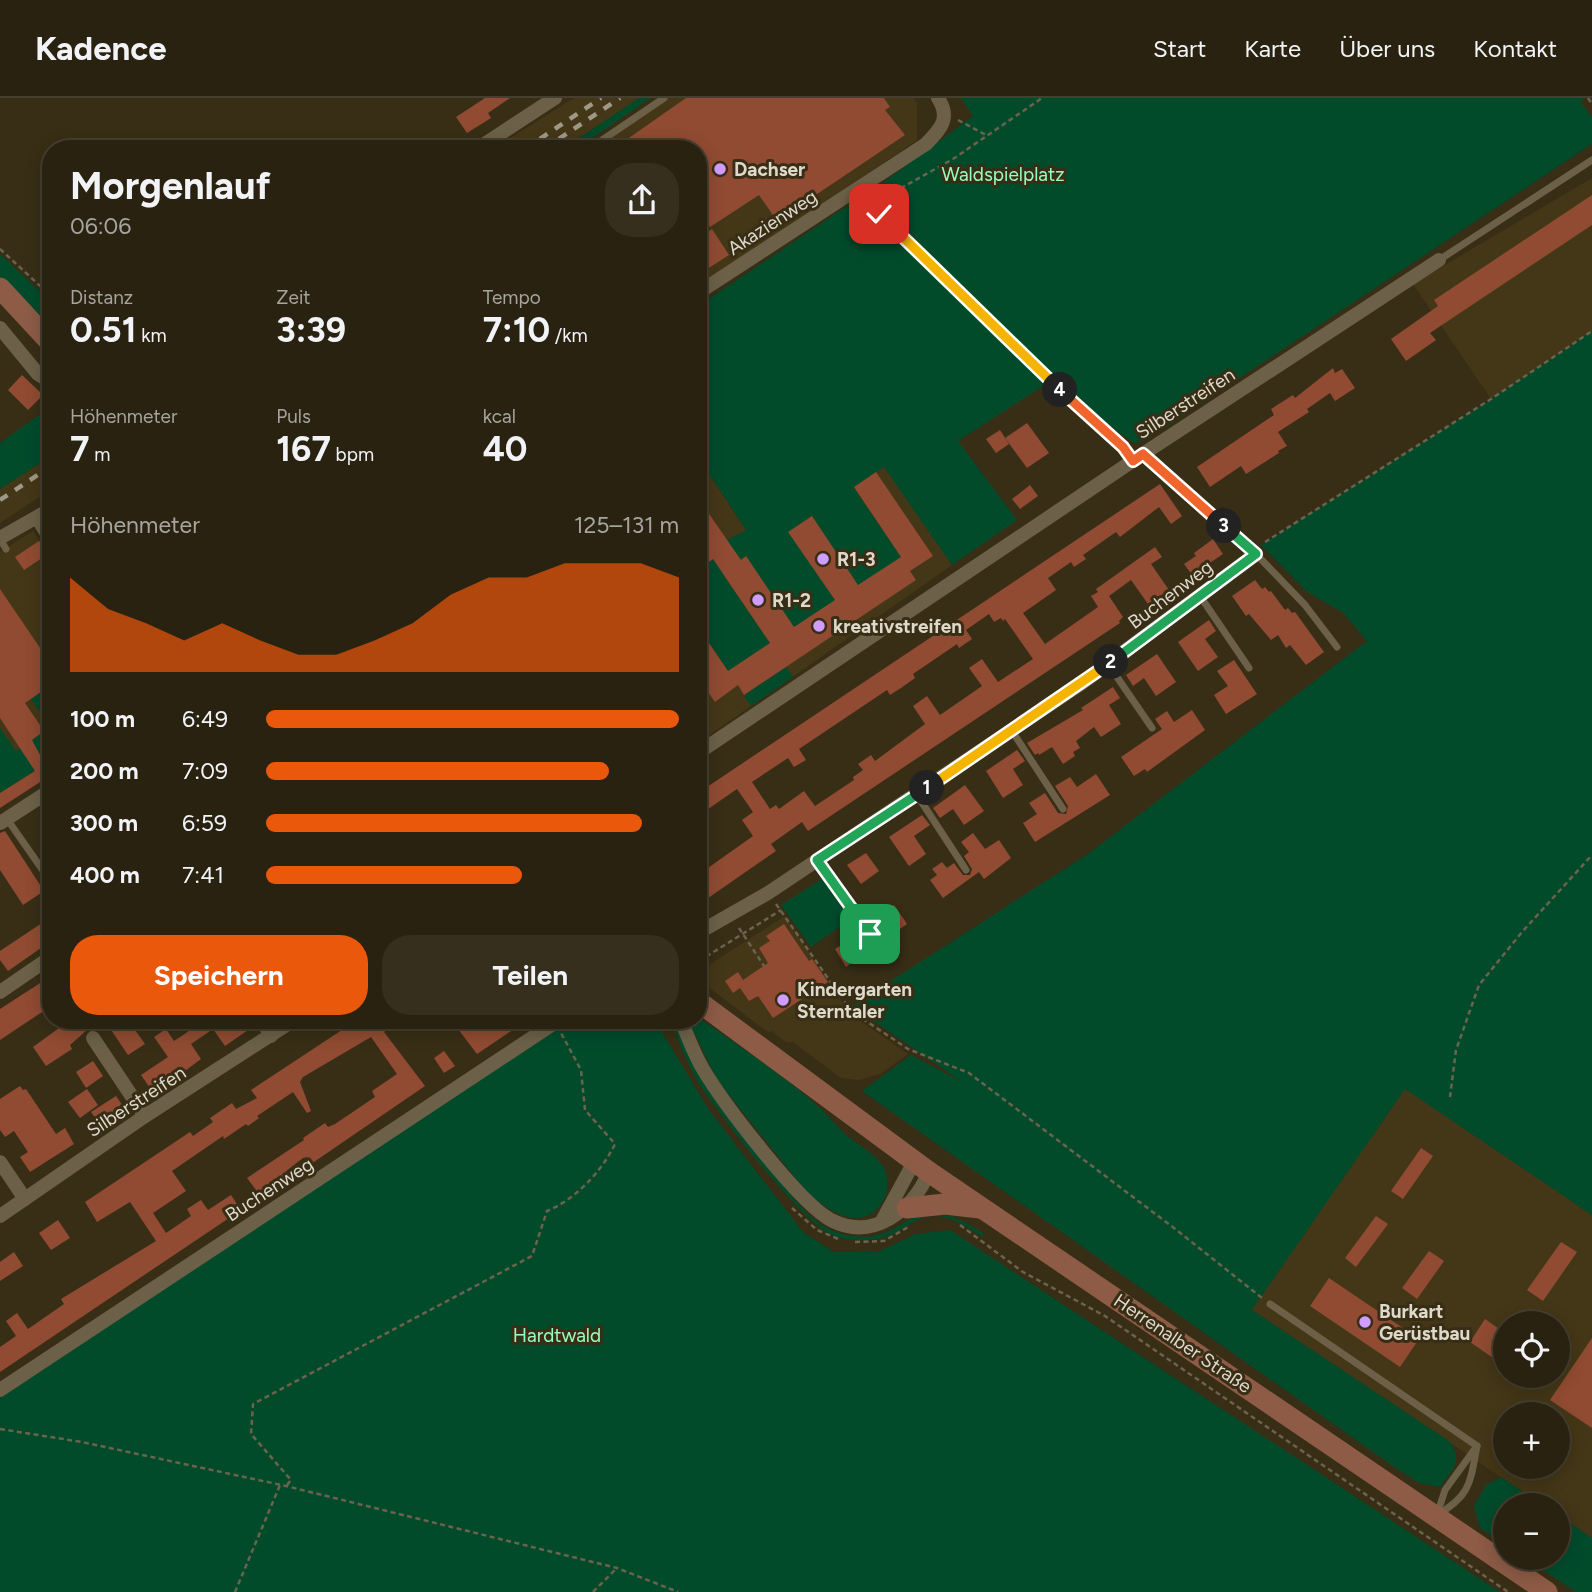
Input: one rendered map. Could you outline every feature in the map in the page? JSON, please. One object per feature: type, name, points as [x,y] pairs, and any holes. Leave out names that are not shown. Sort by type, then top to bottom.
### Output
[{"type":"main road","points":[[0,288],[42,333]]},
{"type":"main road","name":"Herrenalber Straße","points":[[707,1008],[922,1167],[1547,1592]]},
{"type":"main road","points":[[914,1214],[945,1204],[982,1208]]},
{"type":"street","points":[[491,140],[555,98]]},
{"type":"street","points":[[938,98],[945,116]]},
{"type":"street","name":"Akazienweg","points":[[707,287],[858,191],[926,144],[941,129],[945,116]]},
{"type":"street","name":"Silberstreifen","points":[[707,747],[1138,457],[1439,260]]},
{"type":"street","points":[[0,328],[42,376]]},
{"type":"street","points":[[1138,457],[1256,554]]},
{"type":"street","points":[[2,542],[42,514]]},
{"type":"street","name":"Buchenweg","points":[[707,928],[768,893],[917,795],[1108,664],[1256,554]]},
{"type":"street","points":[[4,821],[42,795]]},
{"type":"street","points":[[0,992],[42,963]]},
{"type":"street","points":[[267,1029],[271,1036]]},
{"type":"street","name":"Silberstreifen","points":[[0,1216],[145,1116],[281,1029]]},
{"type":"street","name":"Buchenweg","points":[[0,1390],[551,1029]]},
{"type":"street","points":[[685,1029],[717,1091],[808,1203],[842,1224],[862,1227],[914,1214],[922,1167]]},
{"type":"street","points":[[93,1038],[145,1116]]},
{"type":"street","points":[[0,1162],[25,1199]]},
{"type":"street","points":[[882,1221],[922,1167]]},
{"type":"lane","points":[[602,140],[664,98]]},
{"type":"lane","name":"Silberstreifen","points":[[1439,260],[1592,160]]},
{"type":"lane","points":[[33,518],[42,532]]},
{"type":"lane","points":[[1256,554],[1305,605],[1337,648]]},
{"type":"lane","points":[[1200,595],[1249,668]]},
{"type":"lane","points":[[1108,664],[1152,728]]},
{"type":"lane","points":[[1012,730],[1063,809]]},
{"type":"lane","points":[[917,795],[966,870]]},
{"type":"lane","points":[[4,821],[42,870]]},
{"type":"lane","points":[[817,860],[870,934]]},
{"type":"lane","points":[[1270,1304],[1477,1446]]},
{"type":"lane","points":[[1437,1515],[1459,1502],[1471,1482],[1477,1446]]},
{"type":"lane","points":[[1437,1515],[1445,1490],[1477,1446]]},
{"type":"path","points":[[871,205],[953,159],[1042,98]]},
{"type":"path","points":[[1588,98],[1592,104]]},
{"type":"path","points":[[945,116],[968,124],[987,136]]},
{"type":"path","points":[[858,191],[1019,352],[1123,447],[1138,457]]},
{"type":"path","points":[[0,249],[42,288]]},
{"type":"path","points":[[1256,554],[1261,545],[1491,399],[1592,331]]},
{"type":"path","points":[[1450,1097],[1457,1050],[1479,985],[1522,932],[1592,855]]},
{"type":"path","points":[[768,893],[851,1011],[908,1049],[969,1073],[1270,1304]]},
{"type":"path","points":[[707,956],[781,910]]},
{"type":"path","points":[[731,916],[764,966]]},
{"type":"path","points":[[286,1486],[291,1480],[251,1434],[253,1404],[532,1256],[547,1211],[556,1207],[604,1167],[615,1144],[585,1110],[581,1070],[561,1029]]},
{"type":"path","points":[[787,1201],[817,1230],[851,1242],[884,1241],[914,1214]]},
{"type":"path","points":[[959,1224],[1023,1272],[1105,1316],[1508,1592]]},
{"type":"path","points":[[0,1429],[82,1442],[286,1486],[617,1568],[678,1592]]},
{"type":"path","points":[[235,1592],[280,1485]]},
{"type":"path","points":[[593,1592],[617,1568]]},
{"type":"shaded area","points":[[574,98],[639,98],[576,140],[507,140]]},
{"type":"shaded area","points":[[664,98],[914,98],[917,103],[917,140],[707,283],[707,140],[602,140]]},
{"type":"shaded area","points":[[1592,178],[1592,332],[1491,399],[1413,284]]},
{"type":"shaded area","points":[[876,454],[952,565],[707,737],[707,471],[746,530]]},
{"type":"shaded area","points":[[42,462],[42,495],[0,523],[0,489]]},
{"type":"shaded area","points":[[33,531],[40,541],[42,539],[42,773],[0,801],[0,552]]},
{"type":"shaded area","name":"Kindergarten Sterntaler","points":[[785,916],[849,1013],[908,1054],[880,1074],[859,1080],[841,1078],[793,1042],[786,1042],[772,1031],[768,1032],[708,987],[707,966]]},
{"type":"shaded area","points":[[1405,1088],[1592,1215],[1592,1538],[1570,1523],[1570,1493],[1525,1493],[1504,1479],[1570,1479],[1570,1402],[1493,1402],[1493,1472],[1251,1310]]},
{"type":"green space","points":[[639,98],[651,98],[589,140],[576,140]]},
{"type":"green space","name":"Waldspielplatz","points":[[961,98],[1584,98],[1581,103],[1592,117],[1592,144],[1145,441],[1134,443],[1067,391],[1035,362],[885,207],[899,199],[884,182],[973,116]]},
{"type":"green space","points":[[856,200],[1046,384],[958,441],[1017,520],[952,565],[884,467],[854,488],[901,557],[858,586],[811,516],[789,532],[835,600],[794,627],[746,556],[722,573],[770,643],[728,671],[707,640],[707,564],[731,547],[727,540],[746,530],[707,471],[707,300]]},
{"type":"green space","points":[[0,254],[42,294],[42,317],[0,277]]},
{"type":"green space","points":[[1592,331],[1592,1215],[1405,1089],[1252,1310],[1449,1441],[1456,1460],[1453,1470],[1440,1487],[1419,1483],[1390,1464],[862,1091],[911,1055],[962,1082],[852,1006],[1088,854],[1367,641],[1342,612],[1307,592],[1261,545],[1491,399]]},
{"type":"green space","points":[[39,415],[42,418],[42,462],[0,489],[0,443]]},
{"type":"green space","points":[[786,667],[793,677],[751,706],[744,695]]},
{"type":"green space","points":[[42,691],[42,716],[31,699]]},
{"type":"green space","points":[[0,728],[16,751],[39,735],[42,739],[42,766],[0,793]]},
{"type":"green space","points":[[822,879],[851,919],[811,947],[781,905]]},
{"type":"green space","points":[[707,1023],[790,1083],[819,1107],[845,1134],[878,1160],[888,1182],[880,1206],[866,1216],[844,1216],[809,1195],[717,1080],[692,1029],[707,1029]]},
{"type":"green space","name":"Hardtwald","points":[[555,1029],[660,1029],[709,1110],[803,1232],[834,1252],[879,1251],[916,1234],[950,1230],[1500,1592],[0,1592],[0,1398]]},
{"type":"green space","points":[[674,1029],[678,1029],[705,1083],[730,1118],[795,1200],[820,1224],[842,1234],[866,1237],[887,1232],[916,1217],[936,1213],[956,1218],[984,1234],[982,1237],[959,1223],[941,1217],[927,1217],[878,1239],[851,1240],[828,1233],[798,1207],[758,1162],[696,1079]]},
{"type":"green space","points":[[1497,1479],[1504,1479],[1525,1493],[1493,1493],[1493,1536],[1480,1528],[1474,1506],[1486,1485]]},
{"type":"green space","points":[[1570,1523],[1592,1538],[1592,1592],[1576,1592],[1543,1570],[1570,1570]]},
{"type":"building","points":[[485,98],[510,98],[488,113],[491,118],[467,133],[456,117]]},
{"type":"building","points":[[686,98],[884,98],[890,107],[885,110],[905,135],[777,221],[759,195],[710,227],[707,223],[707,140],[626,140]]},
{"type":"building","points":[[1592,195],[1592,225],[1430,333],[1436,340],[1406,361],[1391,339],[1438,306],[1434,300]]},
{"type":"building","points":[[712,229],[729,255],[707,269],[707,233]]},
{"type":"building","points":[[1333,368],[1335,373],[1342,369],[1355,388],[1335,401],[1330,393],[1307,409],[1309,412],[1278,432],[1287,446],[1278,451],[1279,453],[1246,474],[1241,466],[1210,487],[1197,467],[1274,415],[1271,409],[1293,395],[1295,398]]},
{"type":"building","points":[[22,375],[42,396],[28,410],[8,390]]},
{"type":"building","points":[[1027,423],[1049,453],[1027,468],[1005,438]]},
{"type":"building","points":[[1000,430],[1009,444],[996,453],[986,439]]},
{"type":"building","points":[[876,472],[933,556],[910,571],[916,580],[744,695],[738,685],[715,702],[707,691],[707,640],[728,671],[770,643],[713,559],[707,563],[707,511],[741,560],[746,556],[794,627],[835,600],[788,532],[812,516],[858,585],[901,557],[854,487]]},
{"type":"building","points":[[1160,484],[1182,516],[1171,524],[1159,507],[1120,537],[1116,532],[1083,555],[1086,559],[1074,567],[1071,562],[1048,578],[1056,590],[1023,613],[1045,644],[1098,607],[1091,596],[1098,592],[1096,589],[1155,547],[1162,557],[1151,564],[1169,590],[1148,604],[1131,580],[1109,596],[1123,617],[1120,623],[808,831],[802,822],[771,844],[776,851],[707,899],[707,869],[753,836],[742,820],[753,812],[737,789],[707,810],[707,787]],"holes":[[[989,614],[994,622],[1001,618],[1003,621],[1005,619],[1033,659],[998,682],[982,659],[969,668],[982,686],[940,715],[927,696],[913,706],[925,724],[875,761],[871,755],[858,764],[863,770],[853,777],[854,780],[815,806],[804,791],[779,809],[776,805],[770,809],[752,782],[788,758],[794,767],[806,760],[799,749],[887,690],[890,695],[901,688],[915,678],[913,674],[957,644],[959,648],[972,639],[966,630]]]},
{"type":"building","points":[[1030,485],[1038,496],[1020,509],[1012,499]]},
{"type":"building","points":[[1213,539],[1223,554],[1192,575],[1184,564]]},
{"type":"building","points":[[39,541],[42,545],[42,558],[24,570],[15,557]]},
{"type":"building","points":[[1255,580],[1262,589],[1265,587],[1271,591],[1285,610],[1288,608],[1292,613],[1295,612],[1324,652],[1306,665],[1290,645],[1286,648],[1278,635],[1271,640],[1249,614],[1246,616],[1232,596]]},
{"type":"building","points":[[0,589],[42,651],[42,691],[25,703],[42,728],[42,732],[32,740],[42,758],[42,781],[0,808],[0,793],[35,771],[0,718]]},
{"type":"building","points":[[1209,620],[1216,631],[1205,639],[1218,657],[1198,671],[1178,642]]},
{"type":"building","points":[[1157,654],[1176,682],[1156,696],[1144,678],[1133,686],[1126,675]]},
{"type":"building","points":[[1234,660],[1257,694],[1226,714],[1214,695],[1228,686],[1217,671]]},
{"type":"building","points":[[1113,687],[1120,698],[1109,705],[1121,724],[1101,737],[1094,727],[1076,741],[1080,748],[1073,752],[1075,756],[1063,764],[1052,747],[1035,755],[1027,743],[1083,710],[1081,708]]},
{"type":"building","points":[[1192,710],[1205,730],[1147,772],[1145,769],[1134,776],[1121,757],[1162,729],[1155,719],[1167,711],[1174,722]]},
{"type":"building","points":[[1017,750],[1025,761],[1013,769],[1023,785],[1003,798],[986,771]]},
{"type":"building","points":[[1096,774],[1110,795],[1035,842],[1023,823],[1037,814],[1029,803],[1045,793],[1058,813],[1066,814],[1068,806],[1055,786],[1070,777],[1077,787]]},
{"type":"building","points":[[965,785],[984,811],[964,825],[953,809],[940,818],[933,808]]},
{"type":"building","points":[[922,815],[930,825],[914,836],[926,854],[909,866],[889,837]]},
{"type":"building","points":[[5,831],[42,888],[42,892],[23,905],[0,870],[0,833]]},
{"type":"building","points":[[973,833],[985,849],[999,840],[1011,858],[984,879],[979,872],[943,898],[930,880],[937,875],[932,869],[942,862],[947,868],[954,863],[963,875],[970,875],[972,869],[964,856],[969,852],[961,842]]},
{"type":"building","points":[[866,853],[879,871],[861,884],[847,865]]},
{"type":"building","points":[[880,904],[885,911],[894,905],[907,924],[846,967],[835,949],[848,941],[840,929],[853,922],[866,938],[873,939],[875,931],[864,915]]},
{"type":"building","points":[[42,923],[42,947],[8,971],[0,960],[0,951]]},
{"type":"building","points":[[784,924],[809,961],[812,959],[828,982],[773,1018],[758,996],[749,1001],[740,988],[733,993],[725,981],[738,972],[743,980],[768,963],[759,948],[770,941],[766,936]]},
{"type":"building","points":[[42,982],[42,1012],[0,1040],[0,1009]]},
{"type":"building","points":[[58,1029],[89,1029],[70,1045],[72,1049],[46,1066],[33,1047]]},
{"type":"building","points":[[110,1029],[134,1029],[145,1044],[128,1055]]},
{"type":"building","points":[[166,1029],[174,1041],[192,1029],[213,1029],[191,1044],[201,1059],[154,1094],[141,1075],[168,1057],[154,1037]]},
{"type":"building","points":[[213,1029],[250,1029],[225,1046]]},
{"type":"building","points":[[343,1029],[388,1029],[384,1032],[425,1086],[311,1164],[307,1157],[303,1158],[285,1172],[290,1180],[262,1198],[247,1178],[325,1123],[328,1127],[335,1124],[375,1097],[372,1091],[397,1074],[371,1037],[303,1077],[300,1082],[311,1111],[307,1113],[293,1092],[257,1116],[259,1118],[248,1126],[246,1124],[224,1139],[223,1136],[172,1171],[186,1191],[153,1213],[166,1233],[191,1216],[187,1209],[201,1200],[208,1210],[231,1195],[241,1210],[0,1372],[0,1347],[16,1336],[6,1321],[17,1313],[28,1329],[64,1304],[61,1299],[156,1241],[130,1202],[97,1222],[85,1202],[190,1132],[193,1136],[213,1122],[210,1118],[232,1103],[236,1109],[257,1098],[251,1090]]},
{"type":"building","points":[[458,1029],[510,1029],[511,1031],[477,1054]]},
{"type":"building","points":[[444,1051],[455,1066],[444,1073],[434,1058]]},
{"type":"building","points":[[93,1061],[103,1076],[86,1088],[76,1072]]},
{"type":"building","points":[[20,1086],[23,1090],[26,1089],[56,1134],[65,1128],[74,1144],[30,1172],[20,1157],[28,1152],[14,1131],[5,1137],[0,1130],[0,1099]]},
{"type":"building","points":[[87,1089],[98,1105],[80,1118],[68,1102]]},
{"type":"building","points":[[116,1096],[127,1112],[102,1128],[91,1112]]},
{"type":"building","points":[[1421,1148],[1433,1156],[1403,1199],[1391,1191]]},
{"type":"building","points":[[1376,1216],[1388,1224],[1356,1267],[1345,1258]]},
{"type":"building","points":[[58,1220],[70,1238],[51,1250],[39,1233]]},
{"type":"building","points":[[1561,1242],[1577,1252],[1543,1301],[1527,1290]]},
{"type":"building","points":[[1429,1251],[1444,1261],[1417,1299],[1402,1288]]},
{"type":"building","points":[[14,1252],[23,1266],[0,1281],[0,1262]]},
{"type":"building","name":"Burkart Gerüstbau","points":[[1329,1278],[1419,1339],[1400,1367],[1310,1306]]},
{"type":"building","points":[[1485,1319],[1493,1325],[1493,1358],[1470,1342]]},
{"type":"building","points":[[1592,1338],[1592,1428],[1570,1413],[1570,1402],[1550,1400],[1558,1388],[1570,1388],[1570,1370]]},
{"type":"railway","points":[[538,140],[601,98]]},
{"type":"railway","points":[[557,140],[620,98]]},
{"type":"railway","points":[[0,500],[42,472]]},
{"type":"place","name":"Dachser","points":[[720,169]]},
{"type":"place","name":"R1-3","points":[[823,559]]},
{"type":"place","name":"R1-2","points":[[758,600]]},
{"type":"place","name":"kreativstreifen","points":[[819,626]]},
{"type":"place","name":"Kindergarten Sterntaler","points":[[783,1000]]},
{"type":"place","name":"Burkart Gerüstbau","points":[[1365,1322]]},
{"type":"route","points":[[870,934],[817,860],[1079,685],[1256,554],[1143,454],[1133,461],[1123,447],[1049,381],[879,214]]}]
